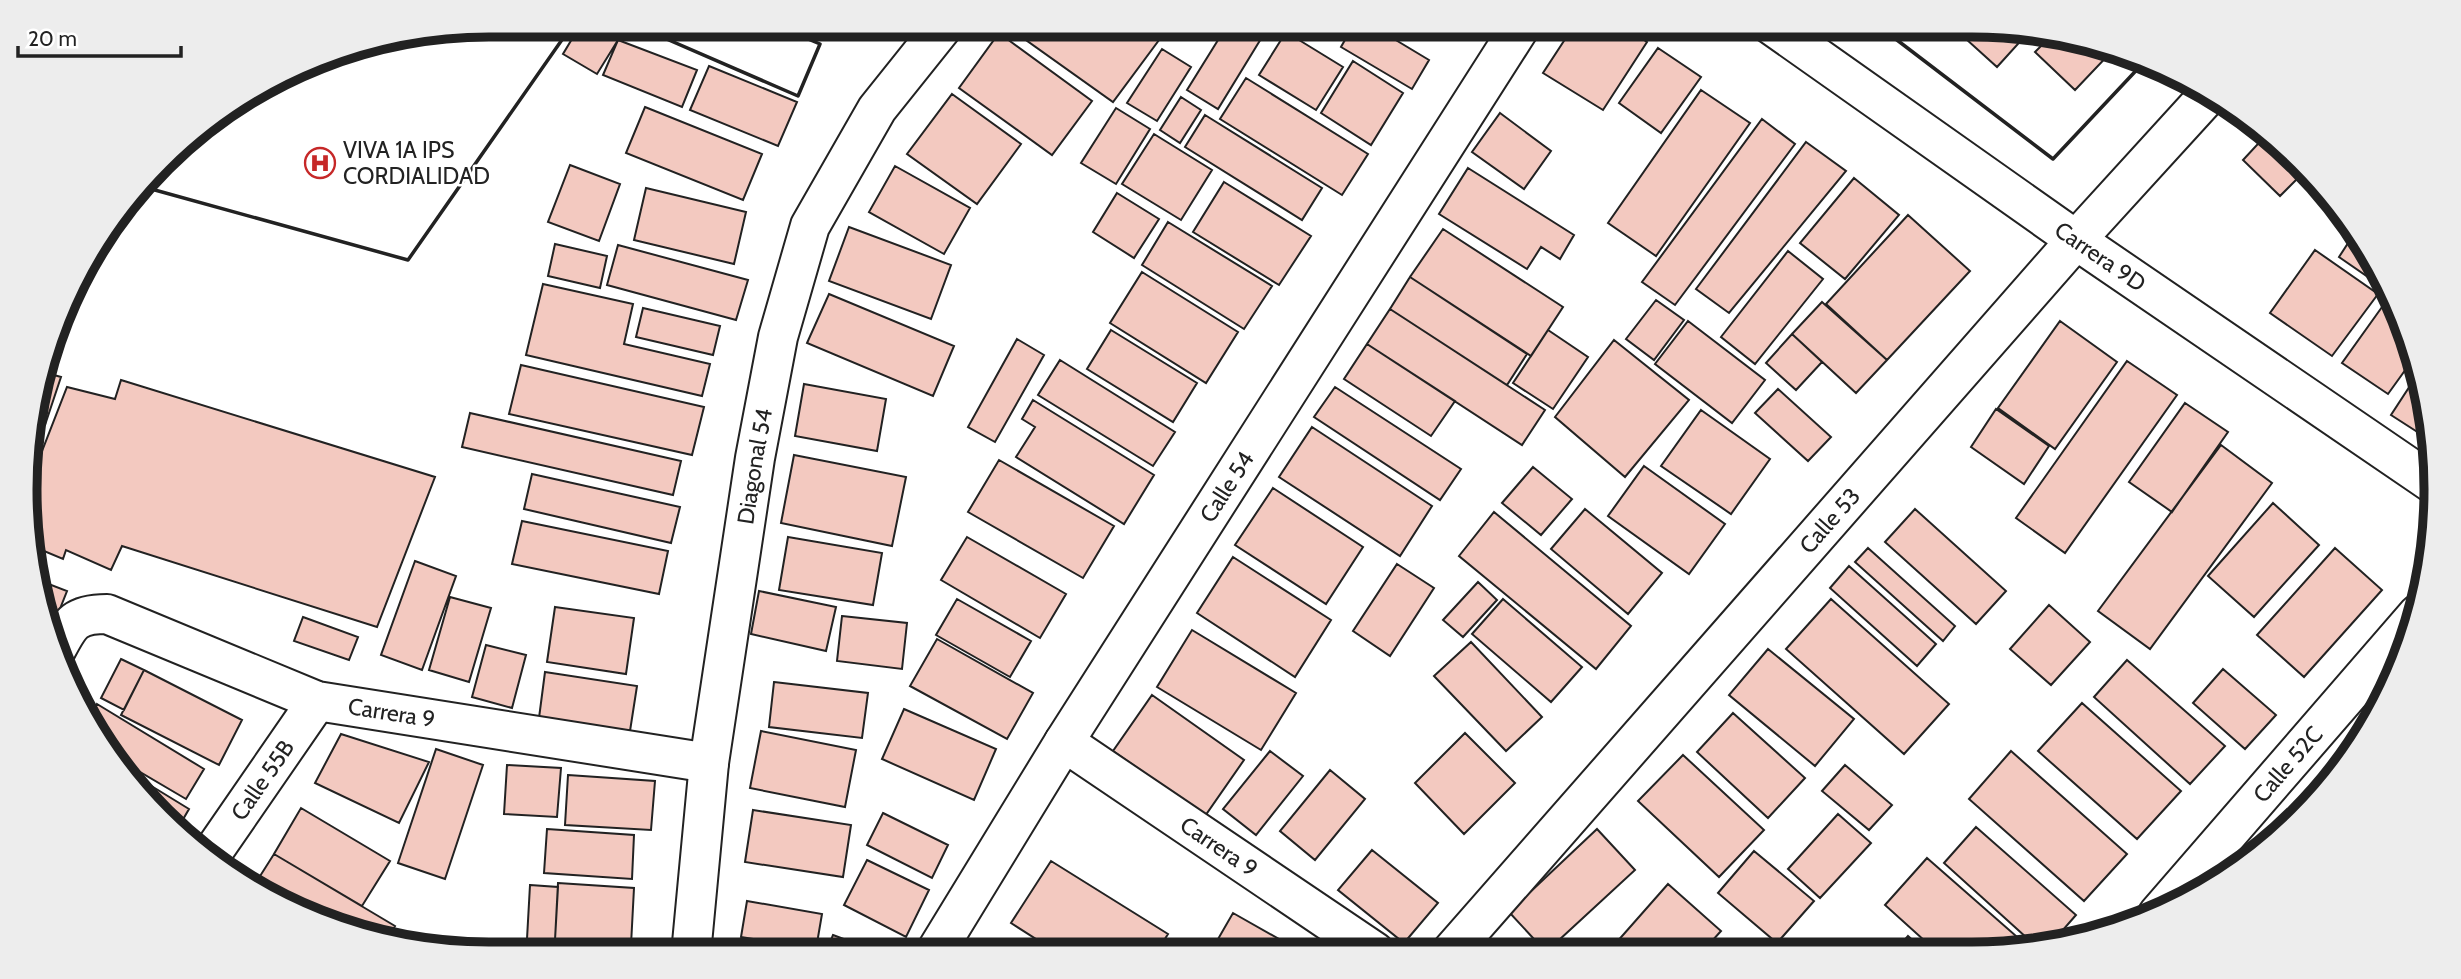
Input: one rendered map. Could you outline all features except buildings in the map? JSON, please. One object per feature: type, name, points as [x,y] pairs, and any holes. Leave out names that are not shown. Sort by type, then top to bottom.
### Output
[{"type":"street","name":"Diagonal 54","points":[[692,942],[709,763],[755,458],[778,337],[810,226],[877,109],[935,37]]},
{"type":"street","name":"Calle 54","points":[[941,942],[1064,742],[1514,37]]},
{"type":"street","name":"Carrera 9D","points":[[1788,37],[2076,240],[2424,477]]},
{"type":"street","name":"Calle 53","points":[[1460,942],[2076,240],[2203,100]]},
{"type":"street","name":"Carrera 9","points":[[62,639],[77,618],[89,614],[107,614],[317,701],[709,763]]},
{"type":"street","name":"Calle 52C","points":[[2175,894],[2400,635]]},
{"type":"street","name":"Calle 55B","points":[[215,849],[317,701]]},
{"type":"street","name":"Carrera 9","points":[[1064,742],[1360,942]]},
{"type":"wall","points":[[151,189],[408,260],[564,37]]},
{"type":"wall","points":[[662,37],[798,96],[820,44],[803,37]]},
{"type":"wall","points":[[1893,37],[2053,159],[2138,69]]},
{"type":"place","name":"VIVA 1A IPS CORDIALIDAD","points":[[320,163]]}]
